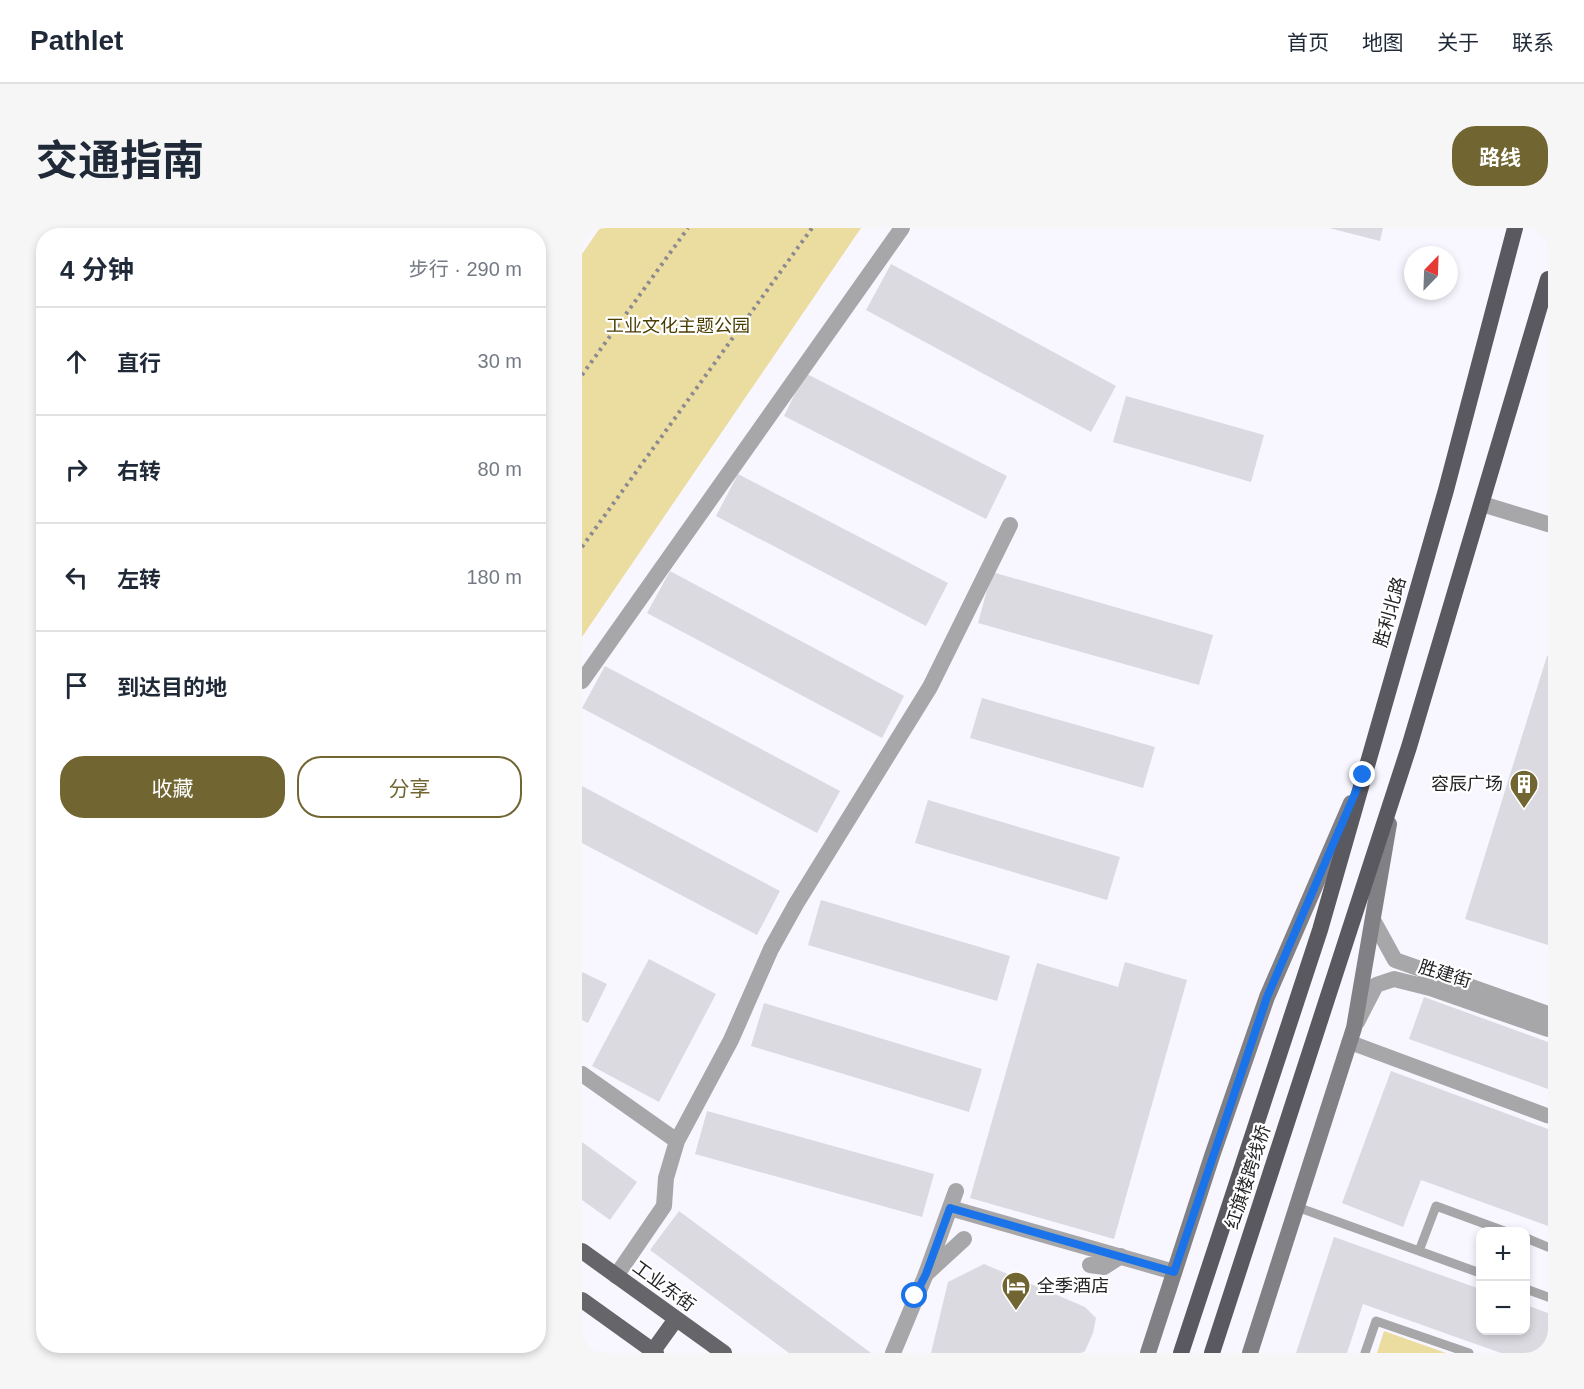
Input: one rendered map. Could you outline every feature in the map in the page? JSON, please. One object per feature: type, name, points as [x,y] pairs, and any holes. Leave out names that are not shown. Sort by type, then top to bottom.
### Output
[{"type":"highway","name":"胜利北路","points":[[1295,1005],[1320,930],[1446,490],[1515,228]]},
{"type":"highway","points":[[1396,787],[1548,279]]},
{"type":"highway","name":"红旗楼跨线桥","points":[[1212,1353],[1396,787]]},
{"type":"highway","name":"红旗楼跨线桥","points":[[1181,1353],[1295,1005]]},
{"type":"main road","points":[[1148,1353],[1267,997],[1363,775]]},
{"type":"main road","points":[[1250,1353],[1351,1035],[1396,787]]},
{"type":"main road","name":"工业东街","points":[[582,1251],[724,1353]]},
{"type":"main road","points":[[582,1299],[654,1352],[676,1319]]},
{"type":"street","points":[[582,681],[902,228]]},
{"type":"street","points":[[1482,504],[1548,524]]},
{"type":"street","points":[[616,1276],[664,1206],[666,1178],[677,1141],[731,1040],[771,949],[796,904],[930,687],[1010,525]]},
{"type":"street","name":"胜建街","points":[[1373,920],[1395,960],[1548,1014]]},
{"type":"street","name":"胜建街","points":[[1351,1035],[1377,984],[1394,979],[1430,988],[1548,1029]]},
{"type":"street","points":[[1351,1035],[1548,1116]]},
{"type":"street","points":[[582,1074],[677,1141]]},
{"type":"street","points":[[893,1353],[926,1274],[956,1191]]},
{"type":"street","points":[[950,1208],[1174,1272]]},
{"type":"street","points":[[926,1274],[964,1239]]},
{"type":"street","points":[[1090,1265],[1104,1267],[1121,1256]]},
{"type":"lane","points":[[1419,1251],[1436,1206],[1493,1227]]},
{"type":"lane","points":[[1297,1207],[1476,1272]]},
{"type":"lane","points":[[1530,1239],[1548,1246]]},
{"type":"lane","points":[[1530,1290],[1548,1297]]},
{"type":"lane","points":[[1365,1353],[1376,1321],[1469,1353]]},
{"type":"path","points":[[582,375],[688,228]]},
{"type":"path","points":[[582,547],[812,228]]},
{"type":"green space","name":"工业文化主题公园","points":[[600,228],[861,228],[582,637],[582,254]]},
{"type":"green space","points":[[1384,1331],[1446,1353],[1377,1353]]},
{"type":"building","points":[[1329,228],[1383,228],[1380,241]]},
{"type":"building","points":[[891,264],[1116,386],[1091,432],[866,310]]},
{"type":"building","points":[[805,373],[1007,476],[986,519],[784,416]]},
{"type":"building","points":[[1126,396],[1264,435],[1251,482],[1113,442]]},
{"type":"building","points":[[738,474],[948,583],[926,626],[716,516]]},
{"type":"building","points":[[670,571],[904,696],[882,738],[647,613]]},
{"type":"building","points":[[992,572],[1213,635],[1199,685],[978,623]]},
{"type":"building","name":"容辰广场","points":[[1548,656],[1548,945],[1465,919]]},
{"type":"building","points":[[605,666],[840,791],[817,833],[582,708]]},
{"type":"building","points":[[982,698],[1155,747],[1143,788],[970,738]]},
{"type":"building","points":[[582,786],[780,891],[757,935],[582,843]]},
{"type":"building","points":[[928,800],[1120,857],[1107,900],[915,843]]},
{"type":"building","points":[[821,900],[1010,956],[997,1001],[808,945]]},
{"type":"building","points":[[649,959],[716,994],[659,1102],[592,1066]]},
{"type":"building","points":[[1125,962],[1187,980],[1114,1239],[970,1198],[1037,963],[1118,987]]},
{"type":"building","points":[[582,972],[607,984],[588,1023],[582,1020]]},
{"type":"building","points":[[1424,997],[1548,1042],[1548,1089],[1409,1039]]},
{"type":"building","points":[[764,1003],[982,1069],[969,1112],[751,1046]]},
{"type":"building","points":[[1391,1071],[1548,1129],[1548,1226],[1421,1180],[1403,1227],[1342,1203]]},
{"type":"building","points":[[707,1111],[934,1174],[922,1217],[695,1154]]},
{"type":"building","points":[[582,1142],[637,1182],[610,1220],[582,1200]]},
{"type":"building","points":[[679,1211],[871,1353],[789,1353],[650,1250]]},
{"type":"building","points":[[1334,1237],[1476,1288],[1476,1335],[1530,1335],[1530,1306],[1548,1313],[1548,1353],[1501,1353],[1363,1304],[1347,1353],[1296,1353]]},
{"type":"building","name":"全季酒店","points":[[984,1264],[1085,1307],[1096,1318],[1093,1333],[1085,1351],[1081,1353],[931,1353],[948,1282]]},
{"type":"place","name":"容辰广场","points":[[1524,810]]},
{"type":"place","name":"全季酒店","points":[[1016,1312]]},
{"type":"route","points":[[915,1296],[926,1274],[950,1208],[1174,1272],[1267,997],[1363,775]]}]
